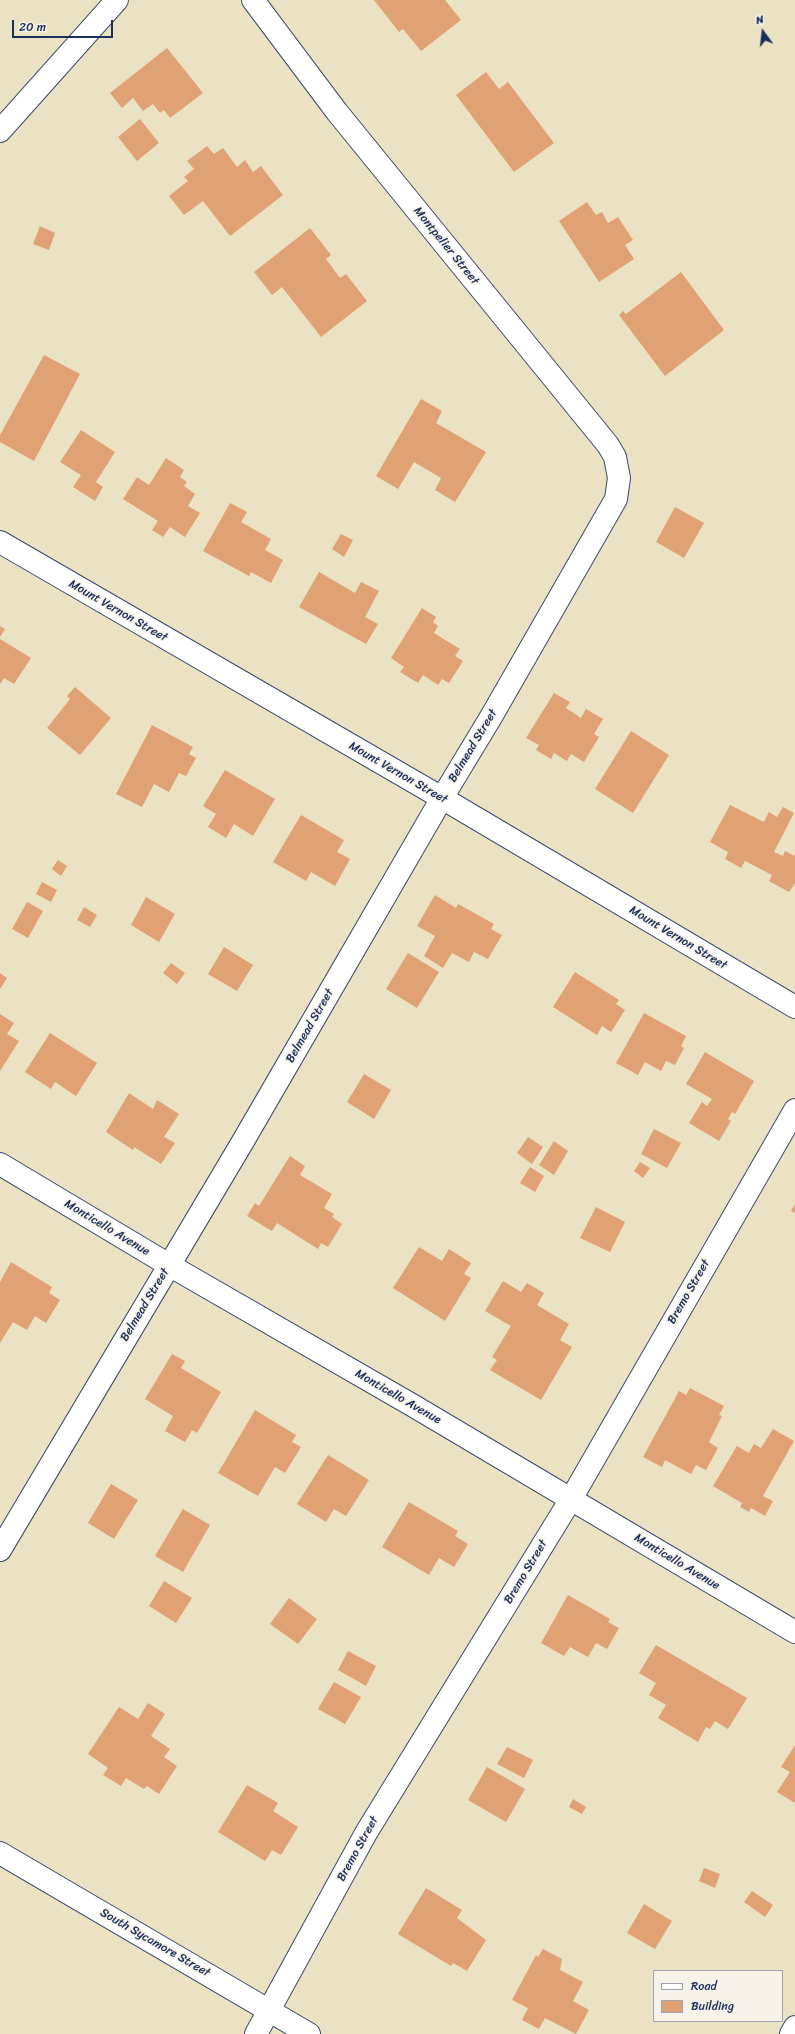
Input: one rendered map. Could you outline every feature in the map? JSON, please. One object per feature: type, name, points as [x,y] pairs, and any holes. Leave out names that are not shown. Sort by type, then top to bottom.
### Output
[{"type":"street","points":[[0,131],[117,0]]},
{"type":"street","name":"Montpelier Street","points":[[253,0],[338,112],[608,445],[615,457],[619,478],[616,499]]},
{"type":"street","name":"Belmead Street","points":[[0,1550],[491,717],[616,499]]},
{"type":"street","name":"Mount Vernon Street","points":[[0,542],[442,798],[795,1007]]},
{"type":"street","name":"Bremo Street","points":[[256,2034],[366,1833],[571,1499],[795,1110]]},
{"type":"street","name":"Monticello Avenue","points":[[0,1164],[169,1265],[571,1499],[795,1632]]},
{"type":"street","name":"South Sycamore Street","points":[[0,1853],[309,2034]]},
{"type":"street","points":[[791,2034],[795,2027]]},
{"type":"building","points":[[374,0],[445,0],[461,20],[421,51],[403,29],[399,32]]},
{"type":"building","points":[[167,48],[203,93],[170,118],[164,110],[160,113],[153,104],[143,111],[133,98],[122,108],[110,93]]},
{"type":"building","points":[[486,72],[499,89],[508,82],[554,143],[514,172],[456,95]]},
{"type":"building","points":[[140,119],[159,143],[137,161],[118,137]]},
{"type":"building","points":[[207,146],[214,154],[223,148],[237,167],[245,160],[253,172],[261,166],[283,195],[230,236],[203,201],[184,215],[169,196],[188,181],[184,177],[194,169],[187,161]]},
{"type":"building","points":[[587,202],[596,215],[602,212],[608,223],[618,217],[633,240],[625,245],[634,259],[599,282],[559,221]]},
{"type":"building","points":[[40,226],[55,233],[49,250],[33,244]]},
{"type":"building","points":[[310,228],[331,255],[326,259],[340,278],[346,274],[367,301],[321,337],[282,287],[272,295],[254,272]]},
{"type":"building","points":[[681,272],[724,330],[665,376],[619,315],[623,311],[626,314]]},
{"type":"building","points":[[44,355],[80,374],[34,461],[0,442],[0,435]]},
{"type":"building","points":[[421,399],[442,411],[436,423],[486,452],[455,502],[435,490],[441,478],[414,462],[398,489],[376,476]]},
{"type":"building","points":[[81,430],[115,452],[96,482],[103,487],[95,501],[73,487],[81,475],[60,462]]},
{"type":"building","points":[[166,458],[184,470],[180,477],[187,482],[184,486],[195,494],[188,506],[200,513],[185,537],[170,527],[163,537],[152,530],[158,521],[123,499],[137,477],[149,485]]},
{"type":"building","points":[[230,503],[247,512],[241,522],[271,539],[265,550],[283,560],[271,583],[251,572],[249,576],[203,551]]},
{"type":"building","points":[[675,507],[704,523],[684,558],[656,542]]},
{"type":"building","points":[[341,534],[353,540],[344,557],[332,549]]},
{"type":"building","points":[[319,572],[355,593],[361,582],[379,591],[365,617],[378,624],[366,644],[299,607]]},
{"type":"building","points":[[422,608],[436,617],[433,622],[438,626],[434,633],[460,649],[455,656],[463,661],[449,683],[442,679],[438,685],[423,675],[418,683],[400,672],[404,667],[391,658]]},
{"type":"building","points":[[0,626],[5,629],[0,637]]},
{"type":"building","points":[[0,639],[31,658],[14,684],[4,678],[0,684]]},
{"type":"building","points":[[75,687],[111,718],[80,755],[47,728],[70,699],[67,696]]},
{"type":"building","points":[[554,693],[570,702],[566,708],[581,718],[586,709],[603,719],[594,734],[599,737],[584,762],[571,754],[567,761],[554,753],[551,759],[536,750],[539,745],[526,738]]},
{"type":"building","points":[[152,725],[193,747],[189,754],[196,758],[186,776],[179,773],[169,792],[154,784],[142,807],[116,794]]},
{"type":"building","points":[[631,731],[669,755],[633,813],[595,789]]},
{"type":"building","points":[[225,770],[275,799],[253,836],[234,824],[226,838],[208,827],[216,814],[203,806]]},
{"type":"building","points":[[730,805],[764,822],[769,812],[777,817],[783,807],[794,813],[774,852],[783,856],[785,851],[795,856],[795,883],[789,892],[769,881],[772,875],[745,861],[741,868],[725,859],[728,852],[710,842]]},
{"type":"building","points":[[301,815],[344,840],[337,852],[350,859],[335,886],[311,872],[306,881],[273,862]]},
{"type":"building","points":[[58,860],[67,866],[61,876],[52,869]]},
{"type":"building","points":[[42,882],[57,890],[51,902],[36,894]]},
{"type":"building","points":[[435,895],[456,908],[458,904],[494,924],[491,929],[502,935],[488,959],[474,952],[469,962],[452,953],[443,968],[424,956],[435,936],[417,926]]},
{"type":"building","points":[[146,897],[175,914],[159,942],[131,925]]},
{"type":"building","points":[[27,902],[43,911],[28,938],[12,929]]},
{"type":"building","points":[[84,907],[97,915],[90,927],[77,920]]},
{"type":"building","points":[[224,947],[253,965],[237,991],[208,974]]},
{"type":"building","points":[[408,953],[439,972],[417,1008],[386,989]]},
{"type":"building","points":[[171,963],[185,973],[177,984],[163,973]]},
{"type":"building","points":[[575,972],[619,1000],[616,1004],[625,1010],[611,1032],[602,1026],[597,1035],[553,1007]]},
{"type":"building","points":[[0,973],[7,978],[0,989]]},
{"type":"building","points":[[644,1013],[686,1036],[681,1046],[684,1048],[675,1065],[666,1061],[661,1071],[645,1062],[638,1075],[616,1063]]},
{"type":"building","points":[[0,1014],[14,1023],[7,1034],[19,1041],[0,1071]]},
{"type":"building","points":[[50,1033],[97,1063],[76,1096],[55,1082],[51,1089],[25,1072]]},
{"type":"building","points":[[705,1052],[754,1081],[735,1114],[732,1112],[728,1119],[731,1121],[719,1141],[689,1123],[702,1102],[707,1106],[712,1099],[686,1084]]},
{"type":"building","points":[[364,1074],[391,1090],[374,1119],[347,1102]]},
{"type":"building","points":[[129,1093],[153,1109],[157,1100],[179,1114],[164,1137],[175,1143],[161,1164],[134,1147],[133,1150],[106,1132]]},
{"type":"building","points":[[654,1129],[681,1143],[667,1168],[641,1154]]},
{"type":"building","points":[[528,1137],[543,1147],[532,1164],[517,1153]]},
{"type":"building","points":[[554,1141],[568,1151],[554,1175],[539,1165]]},
{"type":"building","points":[[290,1156],[305,1166],[300,1175],[332,1194],[324,1208],[334,1214],[332,1217],[342,1224],[328,1247],[321,1243],[318,1249],[277,1223],[272,1231],[247,1216],[255,1203],[259,1206]]},
{"type":"building","points":[[640,1162],[650,1168],[643,1178],[634,1171]]},
{"type":"building","points":[[530,1167],[544,1176],[535,1192],[520,1183]]},
{"type":"building","points":[[795,1204],[795,1213],[791,1211]]},
{"type":"building","points":[[596,1207],[625,1222],[610,1252],[580,1238]]},
{"type":"building","points":[[419,1247],[442,1261],[449,1249],[471,1263],[464,1274],[471,1278],[445,1321],[393,1288]]},
{"type":"building","points":[[11,1262],[52,1287],[49,1293],[60,1300],[46,1323],[35,1316],[27,1330],[13,1322],[0,1343],[0,1282]]},
{"type":"building","points":[[503,1281],[521,1292],[527,1283],[544,1293],[537,1305],[569,1324],[560,1340],[572,1347],[541,1400],[490,1370],[497,1360],[492,1357],[511,1326],[485,1311]]},
{"type":"building","points":[[172,1354],[185,1361],[181,1368],[221,1392],[197,1433],[192,1430],[185,1442],[165,1431],[173,1416],[145,1399]]},
{"type":"building","points":[[690,1388],[724,1406],[719,1415],[722,1416],[709,1442],[718,1448],[706,1470],[696,1465],[691,1474],[665,1460],[662,1467],[643,1457],[679,1391],[686,1395]]},
{"type":"building","points":[[255,1410],[296,1435],[292,1442],[301,1447],[285,1473],[275,1467],[258,1496],[218,1473]]},
{"type":"building","points":[[773,1429],[794,1441],[763,1496],[773,1501],[765,1516],[751,1508],[749,1512],[740,1507],[742,1503],[713,1486],[737,1446],[749,1453],[754,1444],[761,1448]]},
{"type":"building","points":[[328,1455],[369,1480],[346,1516],[334,1509],[326,1522],[297,1504]]},
{"type":"building","points":[[111,1484],[138,1500],[114,1539],[88,1523]]},
{"type":"building","points":[[409,1502],[458,1531],[455,1536],[468,1544],[454,1567],[439,1558],[429,1575],[382,1547]]},
{"type":"building","points":[[183,1509],[210,1525],[183,1572],[155,1556]]},
{"type":"building","points":[[164,1581],[192,1598],[176,1623],[149,1606]]},
{"type":"building","points":[[568,1595],[610,1619],[608,1622],[619,1628],[607,1649],[596,1643],[588,1657],[570,1647],[564,1656],[541,1643]]},
{"type":"building","points":[[289,1598],[317,1619],[298,1644],[270,1624]]},
{"type":"building","points":[[656,1645],[747,1698],[728,1729],[715,1721],[710,1729],[706,1727],[698,1742],[658,1718],[666,1705],[649,1695],[656,1683],[639,1673]]},
{"type":"building","points":[[348,1651],[376,1666],[366,1686],[338,1670]]},
{"type":"building","points":[[334,1682],[361,1697],[345,1724],[318,1709]]},
{"type":"building","points":[[148,1703],[165,1714],[151,1736],[170,1749],[164,1757],[177,1766],[159,1794],[147,1786],[144,1789],[126,1778],[121,1786],[103,1775],[108,1768],[88,1754],[119,1707],[138,1719]]},
{"type":"building","points":[[795,1745],[795,1803],[777,1792],[790,1772],[781,1767]]},
{"type":"building","points":[[507,1747],[533,1760],[524,1778],[497,1764]]},
{"type":"building","points":[[487,1767],[525,1789],[506,1822],[468,1800]]},
{"type":"building","points":[[247,1785],[278,1803],[273,1811],[298,1827],[281,1855],[272,1850],[265,1861],[218,1832]]},
{"type":"building","points":[[573,1799],[586,1807],[582,1814],[569,1807]]},
{"type":"building","points":[[704,1868],[720,1874],[715,1888],[699,1881]]},
{"type":"building","points":[[426,1888],[462,1910],[457,1918],[486,1940],[467,1971],[453,1963],[451,1966],[398,1934]]},
{"type":"building","points":[[752,1891],[773,1905],[765,1917],[744,1902]]},
{"type":"building","points":[[644,1904],[672,1921],[655,1949],[627,1933]]},
{"type":"building","points":[[543,1949],[562,1959],[560,1970],[583,1982],[573,2001],[589,2010],[576,2034],[545,2018],[539,2029],[522,2020],[528,2008],[512,2000],[536,1955],[538,1957]]}]
